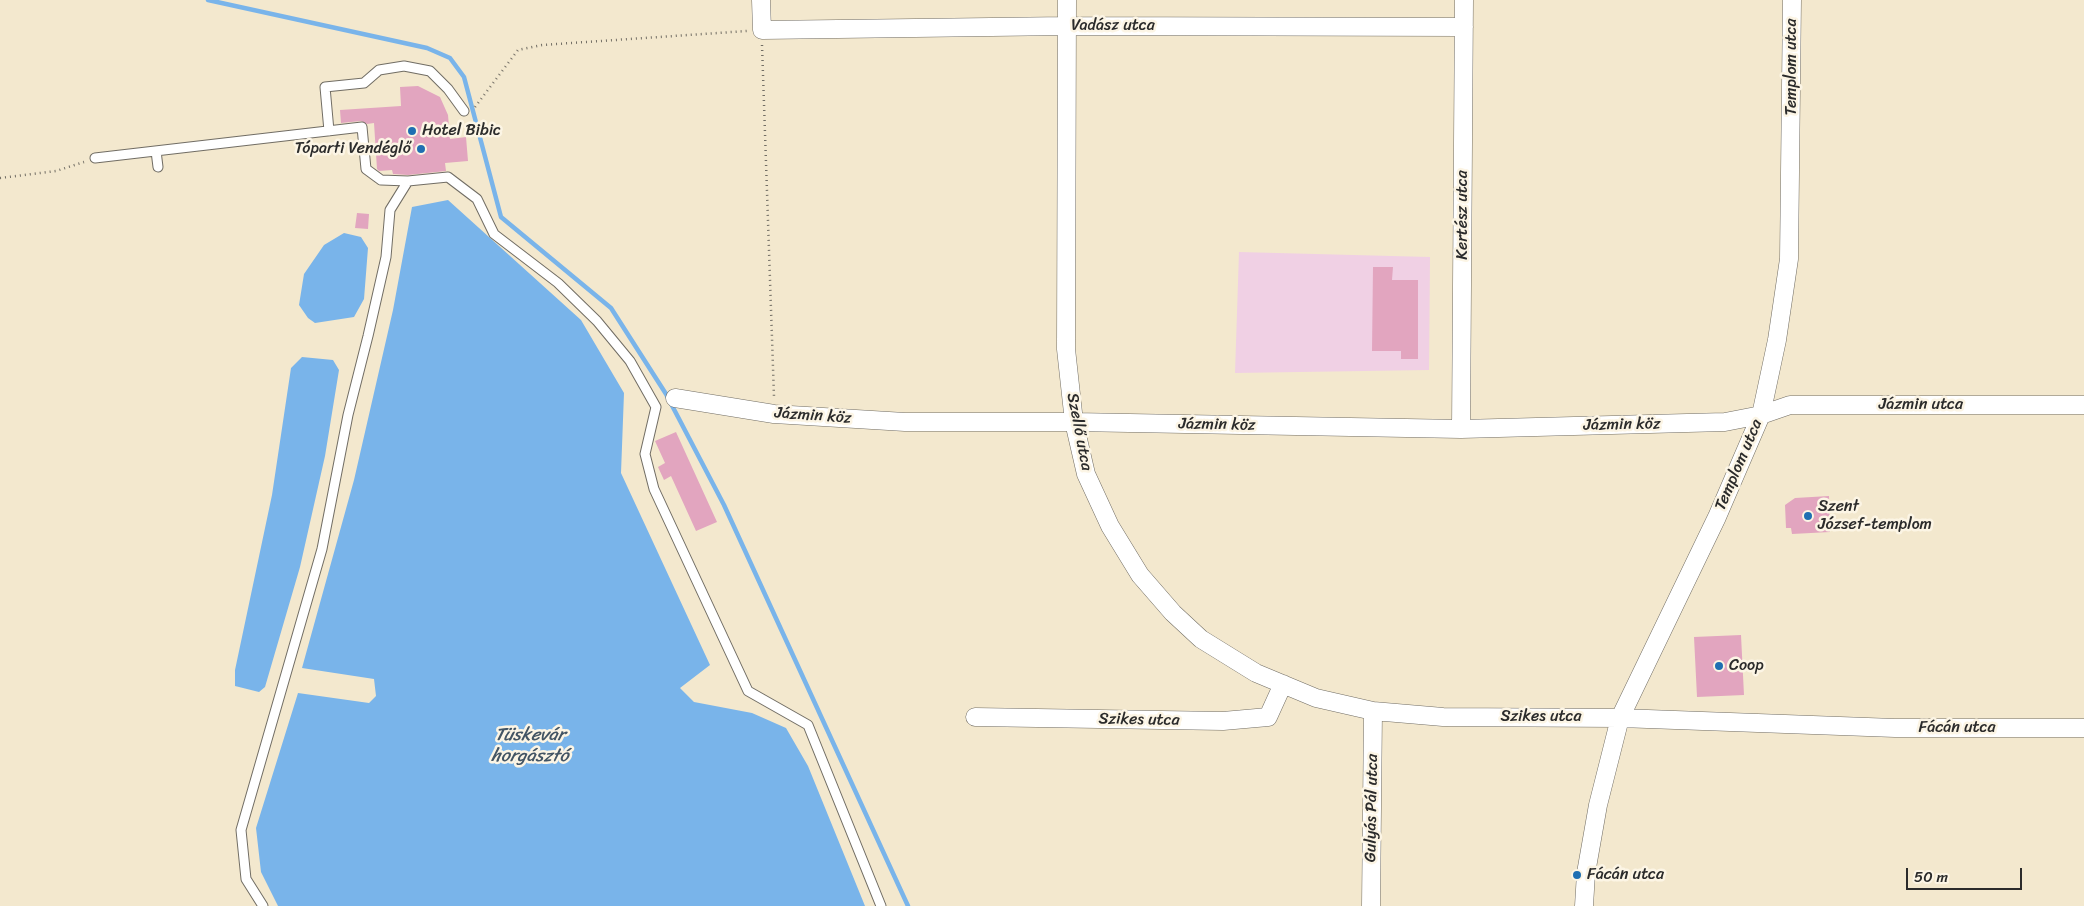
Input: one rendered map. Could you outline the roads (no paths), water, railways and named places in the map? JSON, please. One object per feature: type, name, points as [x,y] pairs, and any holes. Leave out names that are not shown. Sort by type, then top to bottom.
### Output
[{"type":"street","name":"Vadász utca","points":[[761,0],[762,30],[1067,26],[1464,27]]},
{"type":"street","name":"Szellő utca","points":[[1067,0],[1066,348],[1074,422],[1086,474],[1110,526],[1140,575],[1173,613],[1201,639],[1256,673],[1316,698],[1373,711]]},
{"type":"street","name":"Kertész utca","points":[[1461,429],[1464,0]]},
{"type":"street","name":"Templom utca","points":[[1584,906],[1586,873],[1598,805],[1620,718],[1717,517],[1760,415],[1778,340],[1789,260],[1792,0]]},
{"type":"street","name":"Jázmin köz","points":[[666,403],[774,414],[904,422],[1074,422],[1461,429],[1725,422],[1760,415]]},
{"type":"street","name":"Jázmin utca","points":[[1760,415],[1790,406],[2084,405]]},
{"type":"street","name":"Szikes utca","points":[[975,717],[1232,720],[1268,717],[1283,684]]},
{"type":"street","name":"Szikes utca","points":[[1373,711],[1443,717],[1620,718]]},
{"type":"street","name":"Gulyás Pál utca","points":[[1371,906],[1373,711]]},
{"type":"street","name":"Fácán utca","points":[[1620,718],[1895,728],[2084,728]]},
{"type":"lane","points":[[329,131],[325,87],[364,83],[379,70],[404,66],[430,71],[448,89],[464,111]]},
{"type":"lane","points":[[95,158],[362,127],[366,169],[381,180],[408,181],[448,177],[477,199],[494,234],[558,284],[597,321],[666,403],[645,454],[654,489],[748,691],[808,725],[881,906]]},
{"type":"lane","points":[[156,151],[158,167]]},
{"type":"lane","points":[[263,906],[246,879],[241,830],[322,549],[348,415],[386,257],[390,210],[408,181]]},
{"type":"water","name":"Tüskevár horgásztó","points":[[448,200],[581,320],[624,393],[621,473],[710,665],[680,688],[694,702],[752,713],[786,728],[808,766],[865,906],[278,906],[261,872],[256,828],[298,693],[369,703],[376,696],[374,679],[302,668],[354,480],[393,310],[412,207]]},
{"type":"water","points":[[344,233],[361,237],[368,248],[364,299],[354,317],[315,323],[308,318],[299,305],[304,274],[324,245]]},
{"type":"water","points":[[302,357],[333,360],[339,370],[325,456],[300,567],[265,687],[259,692],[235,686],[235,670],[272,495],[291,368]]},
{"type":"waterway","points":[[208,0],[427,48],[450,58],[464,77],[501,217],[611,308],[666,394],[724,505],[908,906]]},
{"type":"place","name":"Hotel Bibic","points":[[412,131]]},
{"type":"place","name":"Tóparti Vendéglő","points":[[421,149]]},
{"type":"place","name":"Szent József-templom","points":[[1808,516]]},
{"type":"place","name":"Coop","points":[[1719,666]]},
{"type":"place","name":"Fácán utca","points":[[1577,875]]}]
